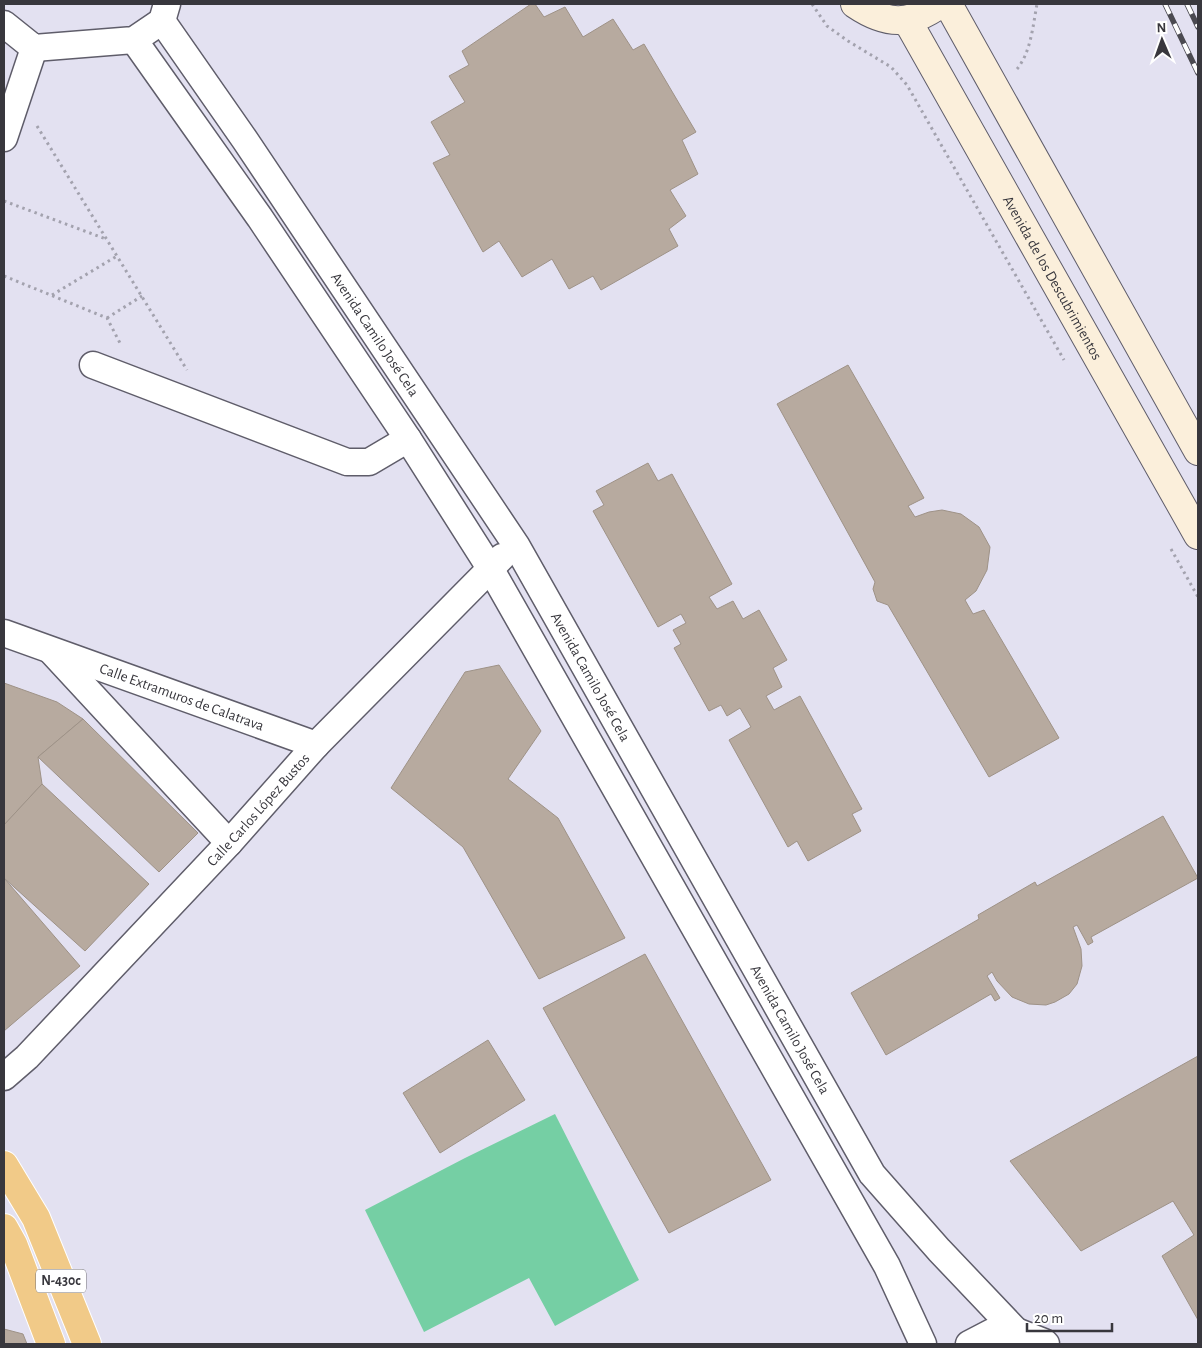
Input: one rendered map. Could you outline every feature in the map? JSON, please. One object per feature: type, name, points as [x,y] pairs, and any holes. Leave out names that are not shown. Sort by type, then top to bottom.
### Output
[{"type":"highway","name":"N-430c","points":[[4,1165],[36,1218],[87,1344]]},
{"type":"highway","name":"N-430c","points":[[7,1243],[51,1344]]},
{"type":"street","points":[[856,4],[885,19],[907,20],[925,15],[940,4]]},
{"type":"street","points":[[948,4],[1198,451]]},
{"type":"street","points":[[4,24],[34,48],[134,40],[164,13]]},
{"type":"street","name":"Avenida Camilo José Cela","points":[[164,13],[224,111],[516,545],[872,1174],[939,1250],[1016,1331]]},
{"type":"street","name":"Avenida de los Descubrimientos","points":[[907,20],[1198,535]]},
{"type":"street","name":"Avenida Camilo José Cela","points":[[134,40],[260,218],[408,439],[490,568],[887,1266],[923,1344]]},
{"type":"street","points":[[4,138],[34,48]]},
{"type":"street","points":[[93,365],[347,462],[369,462],[408,439]]},
{"type":"street","name":"Calle Carlos López Bustos","points":[[4,1077],[27,1057],[229,843],[316,745],[490,568],[516,545]]},
{"type":"street","name":"Calle Extramuros de Calatrava","points":[[4,633],[316,745]]},
{"type":"street","name":"Calle Extramuros de Calatrava","points":[[48,648],[229,843]]},
{"type":"street","points":[[7,1243],[36,1218]]},
{"type":"street","points":[[969,1344],[992,1332],[1016,1331],[1046,1344]]},
{"type":"path","points":[[812,4],[827,26],[891,68],[908,85],[1066,365]]},
{"type":"path","points":[[18,96],[188,372]]},
{"type":"path","points":[[4,201],[106,239]]},
{"type":"path","points":[[52,295],[117,256]]},
{"type":"path","points":[[4,276],[107,318],[124,350]]},
{"type":"path","points":[[107,318],[142,296]]},
{"type":"path","points":[[1169,546],[1198,597]]},
{"type":"green space","points":[[555,1114],[639,1280],[555,1326],[529,1278],[424,1332],[365,1210]]},
{"type":"building","points":[[531,4],[535,4],[544,17],[565,7],[583,37],[613,19],[633,50],[644,44],[696,132],[682,140],[698,174],[670,190],[686,216],[669,229],[678,246],[601,290],[593,276],[569,289],[552,259],[522,277],[499,241],[483,252],[433,163],[450,155],[431,122],[465,102],[449,76],[469,65],[462,51]]},
{"type":"building","points":[[848,365],[924,498],[908,506],[915,517],[942,510],[961,514],[979,527],[990,547],[987,570],[976,591],[965,600],[973,614],[984,610],[1059,738],[989,777],[888,605],[877,601],[873,589],[875,582],[777,404]]},
{"type":"building","points":[[648,463],[658,481],[672,474],[732,584],[709,597],[717,609],[733,601],[743,619],[759,610],[787,660],[773,668],[782,687],[766,696],[774,710],[800,696],[862,809],[852,814],[861,831],[808,861],[797,841],[788,847],[729,740],[751,727],[740,708],[727,716],[721,705],[709,711],[674,648],[681,644],[673,630],[686,623],[681,614],[658,627],[593,511],[604,505],[596,491]]},
{"type":"building","points":[[499,665],[541,731],[508,779],[558,818],[625,938],[539,979],[463,847],[391,788],[465,672]]},
{"type":"building","points":[[4,683],[57,702],[83,719],[38,757],[42,784],[4,825]]},
{"type":"building","points":[[83,719],[198,833],[159,872],[38,757]]},
{"type":"building","points":[[42,784],[149,884],[85,951],[4,878],[4,825]]},
{"type":"building","points":[[1163,816],[1198,878],[1091,937],[1093,942],[1088,945],[1077,925],[1073,927],[1081,949],[1082,966],[1077,984],[1069,994],[1046,1005],[1029,1004],[1012,997],[997,981],[992,972],[987,976],[1000,998],[995,1001],[991,994],[886,1055],[851,993],[979,919],[978,915],[1035,882],[1037,886]]},
{"type":"building","points":[[4,878],[80,966],[4,1031]]},
{"type":"building","points":[[645,954],[771,1180],[669,1233],[543,1008]]},
{"type":"building","points":[[488,1040],[525,1100],[440,1153],[403,1093]]},
{"type":"building","points":[[1198,1056],[1198,1320],[1162,1256],[1194,1235],[1173,1201],[1081,1251],[1010,1161]]},
{"type":"building","points":[[4,1329],[23,1334],[27,1344],[4,1344]]},
{"type":"railway","points":[[1165,4],[1198,73]]},
{"type":"railway","points":[[1187,4],[1198,27]]}]
